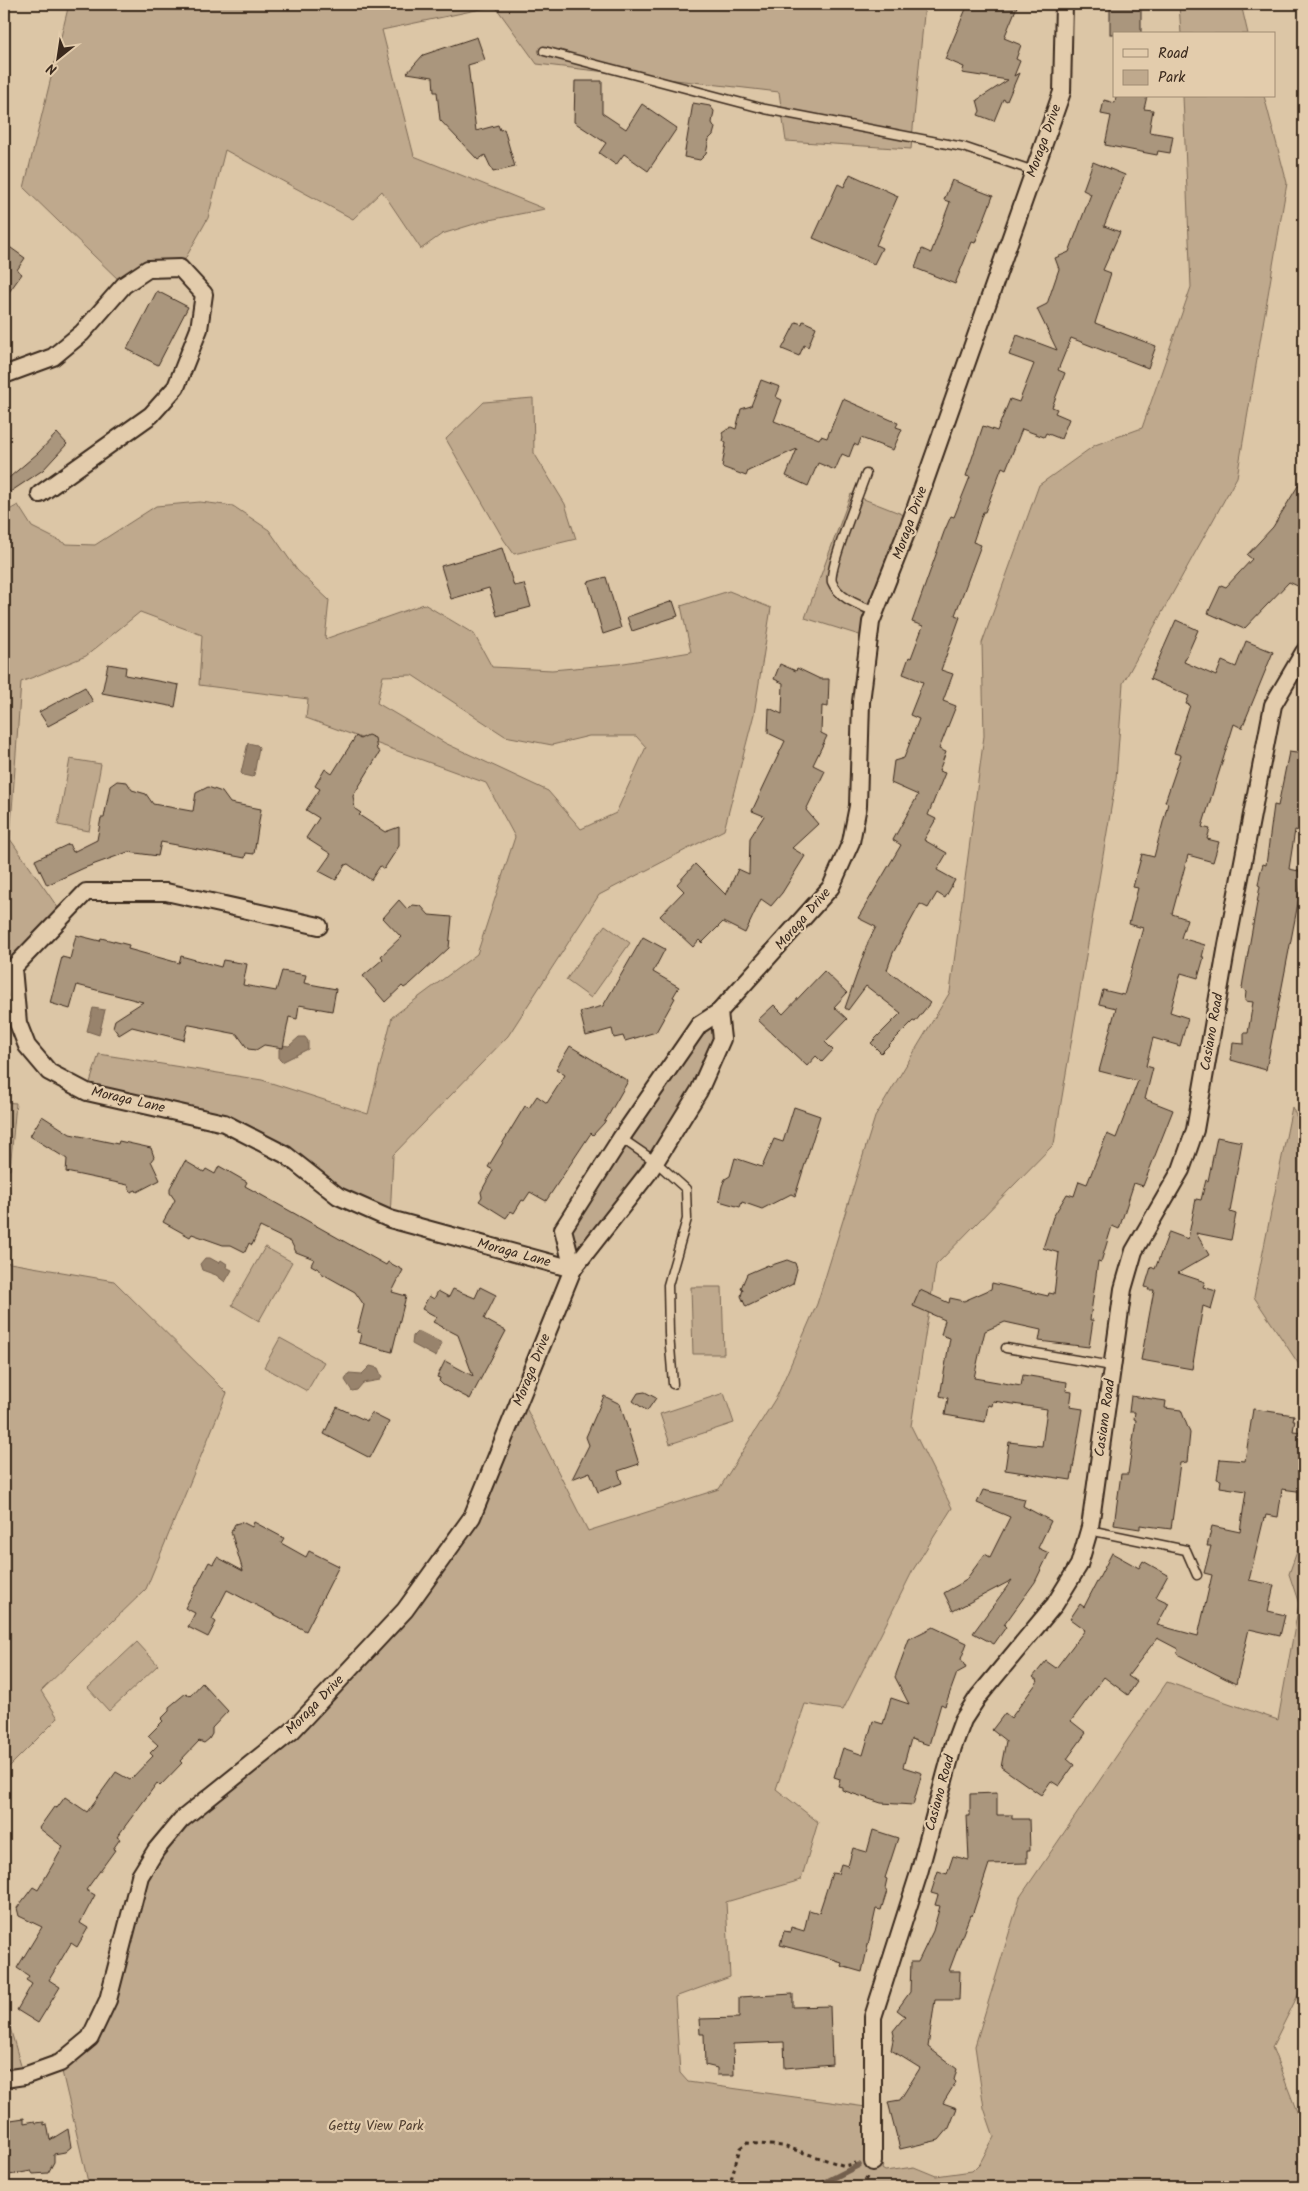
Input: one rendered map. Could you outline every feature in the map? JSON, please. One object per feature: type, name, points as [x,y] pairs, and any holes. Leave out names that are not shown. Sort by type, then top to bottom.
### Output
[{"type":"street","name":"Moraga Drive","points":[[573,1269],[563,1229],[621,1138],[699,1025],[719,1012],[832,888],[851,842],[858,806],[861,702],[872,622],[912,518],[1062,92],[1064,4]]},
{"type":"street","points":[[4,375],[53,357],[82,333],[124,285],[148,268],[180,268],[204,294],[199,329],[176,387],[151,415],[40,494]]},
{"type":"street","name":"Casiano Road","points":[[866,2163],[873,2018],[919,1873],[953,1746],[963,1720],[978,1697],[1055,1604],[1079,1565],[1089,1530],[1123,1289],[1134,1251],[1181,1170],[1195,1130],[1227,945],[1273,705],[1304,652]]},
{"type":"street","name":"Moraga Lane","points":[[319,926],[166,892],[86,892],[8,970],[18,1023],[27,1046],[49,1072],[87,1092],[224,1123],[286,1155],[338,1196],[390,1219],[573,1269]]},
{"type":"street","name":"Moraga Drive","points":[[4,2079],[24,2076],[60,2064],[90,2038],[108,2000],[140,1876],[156,1850],[181,1820],[292,1731],[405,1610],[472,1517],[573,1269],[656,1162],[699,1091],[722,1039],[719,1012]]},
{"type":"lane","points":[[544,51],[765,109],[963,147],[1034,170]]},
{"type":"lane","points":[[866,474],[835,560],[831,580],[837,591],[848,600],[876,612]]},
{"type":"lane","points":[[621,1138],[656,1162],[686,1189],[687,1219],[668,1285],[673,1384]]},
{"type":"lane","points":[[1006,1348],[1112,1366]]},
{"type":"lane","points":[[1089,1530],[1186,1550],[1197,1575]]},
{"type":"path","points":[[729,2187],[740,2148],[747,2144],[783,2146],[845,2166],[866,2163]]},
{"type":"green space","points":[[69,4],[925,4],[911,149],[786,141],[779,92],[537,64],[495,6],[382,30],[414,156],[545,209],[484,221],[442,234],[421,249],[382,191],[353,219],[225,150],[208,218],[180,268],[124,285],[24,188]]},
{"type":"green space","points":[[1179,4],[1241,4],[1248,32],[1181,32]]},
{"type":"green space","name":"Getty View Park","points":[[1183,98],[1265,98],[1287,183],[1237,477],[1123,683],[1116,779],[1054,1144],[936,1265],[911,1426],[952,1508],[913,1570],[843,1710],[805,1704],[776,1789],[818,1822],[801,1880],[726,1902],[730,1977],[675,1997],[680,2073],[688,2082],[873,2108],[877,2165],[883,2165],[882,2169],[885,2171],[914,2167],[936,2176],[972,2171],[980,2163],[994,2137],[984,2108],[975,2046],[1020,1897],[1167,1682],[1278,1720],[1299,1604],[1289,1574],[1304,1532],[1304,1983],[1272,2047],[1304,2130],[1304,2187],[82,2187],[88,2182],[60,2063],[90,2038],[156,1851],[292,1731],[472,1517],[521,1398],[588,1531],[719,1489],[777,1396],[817,1304],[875,1117],[950,992],[984,736],[982,643],[1039,485],[1095,445],[1142,428],[1191,287]]},
{"type":"green space","points":[[533,398],[534,453],[565,504],[576,539],[514,554],[446,439],[484,402]]},
{"type":"green space","points":[[851,494],[912,518],[869,638],[805,618]]},
{"type":"green space","points":[[200,502],[233,506],[269,530],[297,570],[329,600],[325,639],[424,604],[474,634],[492,667],[552,670],[618,664],[691,652],[681,606],[729,591],[771,608],[754,714],[724,830],[599,895],[508,1036],[393,1155],[390,1219],[224,1123],[87,1092],[99,1054],[262,1080],[368,1114],[392,1017],[477,954],[515,837],[486,783],[306,718],[308,699],[199,685],[202,635],[140,612],[86,656],[21,682],[10,839],[63,915],[13,968],[4,972],[4,513],[18,505],[32,527],[66,544],[95,545],[156,506]],"holes":[[[412,675],[505,736],[552,745],[589,736],[636,736],[646,747],[616,813],[581,829],[548,791],[445,743],[377,703],[383,676]]]},
{"type":"green space","points":[[70,759],[101,764],[89,831],[58,825]]},
{"type":"green space","points":[[605,925],[630,943],[591,998],[566,980]]},
{"type":"green space","points":[[719,1012],[722,1039],[699,1091],[573,1269],[563,1229],[621,1138]]},
{"type":"green space","points":[[4,1102],[16,1103],[10,1170],[4,1169]]},
{"type":"green space","points":[[1292,1107],[1304,1132],[1304,1372],[1254,1297]]},
{"type":"green space","points":[[265,1247],[292,1262],[259,1321],[232,1305]]},
{"type":"green space","points":[[4,1262],[114,1281],[227,1393],[146,1589],[41,1691],[58,1718],[4,1772]]},
{"type":"green space","points":[[691,1287],[722,1287],[724,1354],[693,1354]]},
{"type":"green space","points":[[280,1338],[324,1362],[307,1391],[264,1367]]},
{"type":"green space","points":[[724,1393],[734,1423],[670,1444],[660,1414]]},
{"type":"green space","points":[[137,1642],[158,1665],[109,1711],[88,1688]]},
{"type":"green space","points":[[4,2007],[24,2076],[4,2079]]},
{"type":"shaded area","points":[[248,743],[259,747],[252,777],[241,773]]},
{"type":"shaded area","points":[[93,1008],[105,1010],[99,1035],[87,1031]]},
{"type":"shaded area","points":[[299,1037],[305,1037],[308,1041],[308,1049],[282,1062],[279,1059],[279,1049],[282,1045],[289,1046]]},
{"type":"shaded area","points":[[205,1258],[210,1258],[219,1263],[221,1260],[227,1264],[226,1267],[232,1270],[225,1282],[216,1275],[202,1270],[200,1264]]},
{"type":"shaded area","points":[[418,1331],[442,1343],[436,1357],[412,1344],[413,1336]]},
{"type":"shaded area","points":[[370,1366],[378,1368],[382,1377],[380,1380],[363,1383],[357,1390],[352,1391],[345,1380],[349,1373],[362,1374]]},
{"type":"building","points":[[968,4],[1018,4],[1004,38],[1021,45],[1016,59],[1020,61],[1014,76],[1019,73],[1007,101],[1003,99],[994,121],[978,115],[980,111],[977,100],[1008,80],[962,73],[964,67],[945,59]]},
{"type":"building","points":[[1110,4],[1141,4],[1141,32],[1113,32],[1113,34],[1110,34]]},
{"type":"building","points":[[477,37],[485,60],[468,65],[476,131],[498,125],[500,130],[504,129],[515,167],[493,172],[485,155],[478,160],[440,120],[437,92],[434,92],[433,77],[407,73],[423,55]]},
{"type":"building","points":[[575,81],[602,81],[602,113],[626,129],[642,104],[677,128],[648,171],[624,154],[616,165],[599,153],[606,143],[574,122]]},
{"type":"building","points":[[1116,98],[1147,98],[1144,109],[1153,110],[1149,132],[1173,136],[1170,153],[1158,151],[1157,155],[1105,145],[1111,116],[1101,114],[1104,100],[1115,103]]},
{"type":"building","points":[[693,103],[710,106],[714,111],[712,123],[715,128],[713,135],[709,139],[706,154],[700,160],[684,157]]},
{"type":"building","points":[[1093,162],[1125,175],[1104,226],[1120,232],[1103,270],[1111,273],[1095,323],[1156,346],[1148,368],[1071,338],[1058,370],[1065,373],[1052,407],[1057,409],[1055,413],[1069,419],[1061,439],[1046,433],[1044,437],[1022,429],[1006,469],[1002,467],[985,512],[983,512],[973,542],[981,545],[955,615],[960,617],[941,670],[953,674],[943,701],[956,706],[939,749],[946,752],[939,771],[945,773],[928,815],[936,819],[924,840],[947,853],[937,870],[955,880],[945,898],[937,893],[928,908],[920,904],[893,953],[887,970],[930,1003],[915,1022],[913,1021],[881,1053],[871,1043],[901,1013],[866,986],[848,1010],[845,1008],[868,942],[876,927],[858,918],[901,845],[893,840],[918,795],[891,783],[894,761],[904,758],[919,719],[910,715],[923,682],[903,674],[923,626],[912,622],[944,532],[951,516],[954,517],[970,477],[966,476],[983,426],[997,431],[1010,399],[1019,402],[1034,364],[1009,355],[1017,335],[1057,350],[1037,309],[1047,304],[1059,269],[1055,258],[1069,252],[1091,194],[1083,190]]},
{"type":"building","points":[[850,174],[898,196],[876,245],[882,248],[874,264],[813,238],[838,184],[844,187]]},
{"type":"building","points":[[952,180],[993,196],[975,243],[972,242],[955,284],[915,268],[922,249],[931,253],[950,202],[944,200]]},
{"type":"building","points":[[4,243],[25,258],[17,270],[22,274],[4,299]]},
{"type":"building","points":[[157,291],[188,307],[158,365],[127,349]]},
{"type":"building","points":[[803,321],[816,327],[808,347],[804,345],[799,356],[782,349],[796,322],[802,324]]},
{"type":"building","points":[[761,380],[780,387],[776,397],[782,400],[774,421],[819,439],[821,436],[827,438],[843,399],[898,423],[896,427],[902,429],[893,450],[861,438],[858,446],[854,444],[849,457],[842,454],[835,470],[818,463],[808,486],[786,476],[797,449],[748,471],[746,476],[722,467],[726,443],[723,441],[722,433],[731,427],[736,429],[741,409],[751,406]]},
{"type":"building","points":[[57,433],[67,444],[43,470],[10,492],[4,482],[38,453]]},
{"type":"building","points":[[1304,476],[1304,589],[1289,582],[1244,629],[1208,613],[1221,585],[1226,587],[1252,559],[1247,555],[1273,527]]},
{"type":"building","points":[[502,548],[514,586],[524,584],[531,607],[497,616],[489,588],[451,599],[441,566]]},
{"type":"building","points":[[606,577],[621,628],[603,634],[588,582]]},
{"type":"building","points":[[673,601],[678,616],[632,631],[627,617]]},
{"type":"building","points":[[1176,620],[1198,630],[1184,662],[1216,676],[1222,661],[1236,667],[1246,641],[1273,652],[1242,728],[1234,724],[1202,827],[1210,829],[1207,839],[1219,842],[1213,862],[1188,855],[1172,914],[1187,919],[1181,938],[1205,945],[1202,957],[1204,957],[1198,978],[1181,973],[1170,1012],[1188,1018],[1180,1046],[1153,1038],[1146,1066],[1153,1068],[1145,1099],[1173,1110],[1143,1186],[1134,1183],[1119,1229],[1112,1226],[1101,1262],[1098,1261],[1090,1320],[1093,1320],[1089,1347],[1039,1341],[1041,1330],[1005,1322],[985,1331],[979,1355],[974,1378],[1021,1386],[1023,1375],[1067,1382],[1066,1391],[1072,1392],[1070,1407],[1083,1409],[1071,1480],[1005,1470],[1009,1442],[1042,1446],[1047,1409],[993,1401],[992,1406],[988,1405],[985,1422],[945,1415],[948,1398],[940,1396],[950,1338],[941,1335],[945,1320],[913,1306],[920,1290],[949,1303],[950,1298],[964,1301],[991,1289],[992,1283],[1048,1296],[1049,1293],[1054,1294],[1059,1253],[1043,1248],[1053,1217],[1067,1194],[1074,1196],[1079,1181],[1087,1184],[1107,1134],[1116,1138],[1138,1081],[1099,1071],[1116,1008],[1099,1004],[1103,990],[1124,995],[1143,928],[1129,924],[1138,888],[1133,887],[1142,854],[1154,857],[1168,803],[1165,802],[1181,755],[1174,753],[1190,705],[1186,704],[1189,696],[1150,679]]},
{"type":"building","points":[[108,664],[126,667],[125,675],[179,685],[175,707],[102,693]]},
{"type":"building","points":[[780,664],[796,671],[797,668],[820,679],[829,679],[828,707],[822,706],[821,733],[827,736],[813,765],[825,771],[806,810],[818,824],[792,848],[805,856],[782,893],[771,906],[761,899],[745,933],[723,922],[702,943],[699,940],[693,947],[660,916],[684,891],[677,884],[695,864],[726,895],[738,869],[749,874],[750,838],[764,816],[752,811],[785,741],[768,733],[769,708],[782,714],[783,683],[774,679]]},
{"type":"building","points":[[85,687],[93,702],[48,726],[39,712]]},
{"type":"building","points":[[368,735],[375,738],[377,750],[380,752],[353,796],[355,809],[361,813],[359,815],[385,832],[399,827],[399,846],[384,869],[380,866],[371,880],[348,864],[345,865],[336,880],[319,871],[331,854],[306,838],[319,818],[306,810],[320,789],[315,786],[325,769],[332,774],[356,736],[360,739]]},
{"type":"building","points":[[1289,752],[1304,754],[1304,832],[1295,830],[1289,869],[1304,872],[1266,1070],[1231,1060],[1233,1043],[1244,1044],[1244,1033],[1248,1033],[1253,1002],[1245,1001],[1246,992],[1242,988],[1243,981],[1260,886],[1258,885],[1260,874],[1263,864],[1266,865],[1274,805],[1278,806]]},
{"type":"building","points":[[117,781],[127,782],[132,790],[146,794],[153,804],[193,811],[196,793],[208,787],[222,792],[230,803],[261,809],[254,854],[246,853],[245,858],[161,842],[158,856],[128,852],[84,868],[47,885],[35,860],[69,844],[73,852],[97,840],[101,818],[104,818],[110,786]]},
{"type":"building","points":[[399,900],[407,909],[413,905],[421,906],[429,915],[452,917],[449,948],[410,984],[404,988],[402,986],[385,1002],[363,976],[383,959],[381,956],[401,937],[383,918]]},
{"type":"building","points":[[76,935],[100,941],[101,938],[129,945],[128,949],[179,963],[181,956],[221,967],[223,960],[247,964],[243,985],[276,991],[282,971],[306,975],[304,983],[336,989],[332,1011],[299,1005],[297,1019],[289,1017],[283,1048],[264,1045],[256,1050],[248,1049],[237,1034],[190,1025],[188,1025],[184,1040],[132,1027],[119,1035],[113,1027],[115,1020],[143,1002],[77,985],[70,1009],[50,1003],[62,957],[70,959]]},
{"type":"building","points":[[643,937],[665,949],[653,972],[679,987],[656,1032],[625,1041],[623,1036],[614,1038],[612,1029],[586,1036],[580,1012],[603,1006]]},
{"type":"building","points":[[824,971],[847,993],[834,1007],[847,1019],[825,1042],[833,1050],[822,1062],[816,1056],[807,1066],[758,1020],[774,1005],[783,1014]]},
{"type":"building","points":[[570,1046],[628,1081],[604,1123],[593,1135],[591,1133],[546,1201],[530,1192],[524,1201],[522,1200],[514,1213],[511,1211],[506,1218],[479,1201],[482,1197],[481,1192],[493,1170],[488,1167],[525,1106],[529,1108],[537,1096],[547,1103],[565,1075],[556,1069]]},
{"type":"building","points":[[794,1107],[820,1116],[795,1196],[791,1194],[762,1209],[742,1202],[740,1207],[719,1201],[722,1186],[725,1179],[730,1176],[735,1158],[762,1167],[774,1139],[783,1142]]},
{"type":"building","points":[[42,1116],[70,1134],[118,1144],[119,1141],[151,1148],[154,1157],[151,1161],[160,1180],[137,1192],[136,1190],[131,1192],[128,1185],[66,1172],[67,1159],[30,1136]]},
{"type":"building","points":[[1217,1137],[1242,1142],[1230,1212],[1236,1214],[1231,1240],[1196,1233],[1209,1255],[1178,1273],[1205,1282],[1203,1287],[1216,1291],[1211,1309],[1203,1306],[1192,1369],[1141,1360],[1154,1290],[1148,1290],[1149,1288],[1145,1287],[1151,1267],[1155,1269],[1169,1232],[1188,1239],[1196,1199],[1201,1200],[1206,1180],[1208,1181]]},
{"type":"building","points":[[185,1161],[204,1172],[206,1169],[215,1174],[219,1166],[247,1182],[245,1186],[386,1265],[388,1262],[403,1270],[392,1292],[406,1296],[392,1352],[359,1343],[361,1333],[357,1332],[364,1305],[355,1292],[321,1273],[320,1270],[311,1265],[314,1259],[296,1252],[291,1242],[260,1227],[252,1245],[249,1243],[245,1252],[231,1245],[223,1245],[192,1234],[190,1237],[163,1222],[175,1200],[170,1193],[170,1188]]},
{"type":"building","points":[[787,1260],[795,1263],[797,1269],[793,1284],[746,1307],[741,1296],[743,1289],[741,1288],[747,1274],[768,1265]]},
{"type":"building","points":[[480,1287],[496,1295],[484,1319],[506,1331],[470,1399],[443,1385],[439,1381],[440,1378],[437,1377],[445,1361],[473,1376],[458,1335],[433,1322],[437,1317],[422,1309],[429,1296],[434,1299],[438,1291],[449,1297],[453,1289],[475,1298]]},
{"type":"building","points":[[645,1392],[656,1398],[647,1411],[633,1401],[638,1393]]},
{"type":"building","points":[[604,1396],[620,1404],[639,1464],[618,1471],[622,1483],[598,1492],[590,1472],[572,1479],[589,1445],[586,1437]]},
{"type":"building","points":[[1131,1396],[1166,1401],[1165,1408],[1181,1410],[1190,1433],[1187,1462],[1180,1463],[1171,1529],[1140,1525],[1140,1529],[1114,1525],[1121,1474],[1128,1474],[1136,1420],[1134,1419],[1135,1412],[1129,1412]]},
{"type":"building","points":[[337,1407],[367,1421],[371,1413],[389,1422],[370,1458],[324,1434]]},
{"type":"building","points":[[1253,1409],[1294,1415],[1293,1431],[1304,1432],[1298,1470],[1304,1471],[1304,1492],[1282,1489],[1278,1517],[1266,1515],[1264,1518],[1249,1580],[1274,1585],[1268,1611],[1285,1615],[1280,1636],[1249,1629],[1236,1684],[1177,1654],[1178,1649],[1157,1638],[1128,1676],[1137,1682],[1128,1695],[1104,1677],[1071,1721],[1086,1733],[1067,1759],[1074,1765],[1059,1786],[1051,1781],[1041,1795],[1001,1767],[1006,1741],[992,1730],[1005,1713],[1011,1718],[1038,1681],[1033,1677],[1046,1661],[1056,1668],[1085,1630],[1070,1619],[1080,1604],[1084,1607],[1112,1553],[1139,1568],[1143,1561],[1168,1575],[1156,1597],[1169,1603],[1157,1625],[1198,1636],[1212,1575],[1204,1573],[1211,1546],[1207,1546],[1212,1526],[1240,1532],[1246,1491],[1220,1487],[1221,1480],[1217,1479],[1220,1459],[1245,1461]]},
{"type":"building","points":[[983,1490],[1025,1499],[1023,1506],[1051,1521],[1038,1548],[1049,1553],[1035,1582],[1004,1625],[1006,1627],[994,1644],[973,1633],[1012,1580],[953,1611],[944,1593],[965,1581],[985,1554],[990,1557],[1010,1517],[977,1503]]},
{"type":"building","points":[[242,1522],[252,1527],[254,1522],[284,1538],[281,1543],[306,1557],[309,1551],[339,1566],[306,1631],[227,1590],[212,1619],[216,1622],[208,1637],[188,1627],[195,1613],[185,1608],[209,1562],[213,1564],[217,1557],[243,1571],[231,1532],[235,1524]]},
{"type":"building","points":[[933,1627],[967,1643],[961,1659],[966,1668],[957,1673],[945,1706],[941,1704],[929,1745],[911,1739],[903,1767],[922,1773],[913,1805],[881,1803],[842,1790],[842,1787],[838,1786],[840,1779],[834,1777],[843,1748],[863,1755],[873,1721],[883,1724],[891,1698],[909,1704],[895,1677],[909,1639]]},
{"type":"building","points":[[202,1683],[228,1711],[212,1728],[212,1734],[209,1739],[204,1743],[199,1741],[180,1761],[182,1763],[160,1786],[157,1783],[117,1837],[120,1839],[113,1849],[115,1850],[86,1890],[95,1895],[80,1923],[88,1928],[77,1947],[71,1943],[49,1980],[60,1987],[38,2023],[17,2010],[32,1984],[26,1980],[29,1976],[17,1968],[42,1927],[19,1916],[17,1908],[33,1887],[38,1890],[63,1847],[39,1828],[54,1807],[57,1808],[65,1797],[87,1812],[116,1772],[130,1780],[153,1756],[150,1753],[158,1745],[148,1736],[163,1721],[161,1719],[169,1711],[169,1707],[186,1693],[190,1696]]},
{"type":"building","points":[[997,1793],[997,1815],[1012,1815],[1012,1819],[1029,1819],[1030,1851],[1027,1851],[1027,1863],[989,1864],[972,1916],[970,1915],[949,1971],[960,1971],[959,2000],[935,2000],[928,2047],[957,2069],[954,2080],[956,2082],[943,2103],[957,2108],[949,2128],[939,2140],[900,2149],[888,2102],[900,2100],[920,2068],[891,2050],[893,2031],[905,2016],[897,2010],[910,1992],[911,1962],[918,1962],[933,1931],[940,1906],[935,1905],[938,1895],[931,1893],[938,1871],[947,1874],[953,1856],[969,1860],[967,1816],[970,1816],[970,1794]]},
{"type":"building","points":[[873,1830],[898,1838],[885,1878],[887,1879],[885,1888],[887,1891],[881,1910],[876,1909],[862,1972],[841,1966],[842,1963],[836,1960],[780,1945],[784,1931],[790,1932],[791,1927],[804,1931],[809,1910],[819,1913],[832,1873],[838,1874],[841,1864],[848,1866],[853,1848],[867,1852]]},
{"type":"building","points":[[793,1994],[793,2007],[830,2006],[832,2064],[785,2068],[784,2042],[733,2044],[734,2075],[717,2075],[717,2068],[705,2065],[704,2034],[700,2034],[699,2019],[739,2018],[739,1997]]},
{"type":"building","points":[[24,2118],[24,2123],[35,2121],[36,2123],[44,2122],[44,2125],[47,2124],[50,2140],[68,2129],[71,2147],[65,2152],[54,2154],[54,2162],[48,2173],[33,2174],[31,2171],[4,2176],[4,2121]]},
{"type":"waterway","points":[[816,2187],[859,2165]]}]
